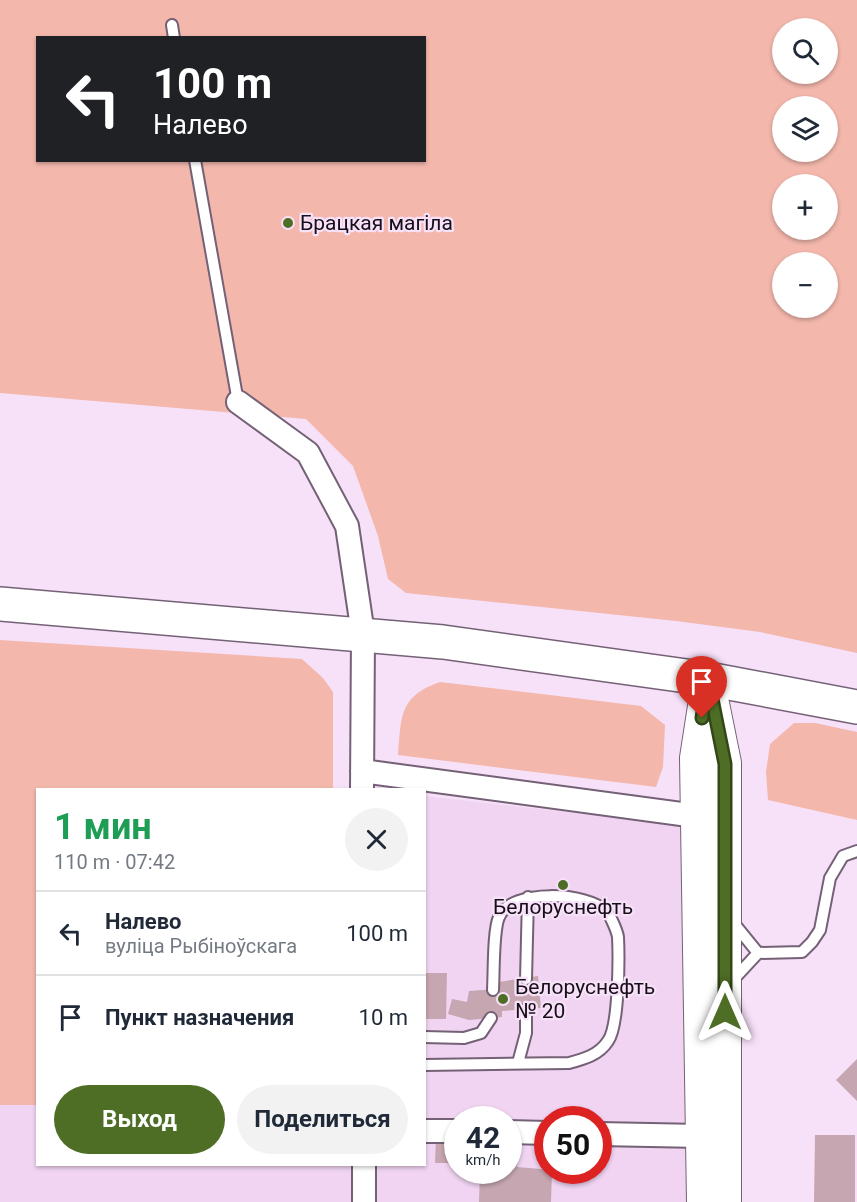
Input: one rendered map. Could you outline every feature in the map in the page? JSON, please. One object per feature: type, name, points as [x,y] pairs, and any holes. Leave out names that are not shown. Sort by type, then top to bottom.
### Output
[{"type":"highway","points":[[0,604],[363,633],[443,642],[708,679],[857,707]]},
{"type":"main road","points":[[703,1202],[696,759],[708,679]]},
{"type":"main road","points":[[708,679],[725,764],[725,1202]]},
{"type":"street","points":[[237,402],[308,453],[347,526],[363,633],[362,780],[696,816]]},
{"type":"street","points":[[426,1131],[444,1131]]},
{"type":"street","points":[[612,1134],[701,1136]]},
{"type":"street","points":[[364,1166],[364,1202]]},
{"type":"lane","points":[[172,25],[174,36]]},
{"type":"lane","points":[[195,162],[237,402]]},
{"type":"lane","points":[[725,988],[758,953],[802,952],[813,942],[820,930],[830,878],[843,856],[857,851]]},
{"type":"lane","points":[[526,978],[528,897]]},
{"type":"lane","points":[[426,1065],[569,1063],[585,1059],[598,1052],[608,1041],[615,1025],[618,935],[607,913],[593,903],[562,897],[528,897],[507,905],[498,918],[493,990]]},
{"type":"lane","points":[[725,912],[758,953]]},
{"type":"lane","points":[[518,1063],[526,1033],[526,1009]]},
{"type":"lane","points":[[426,1037],[464,1038],[481,1033],[491,1018]]},
{"type":"shaded area","points":[[0,0],[857,0],[857,653],[760,632],[406,593],[388,579],[378,536],[353,466],[306,419],[0,393]]},
{"type":"shaded area","points":[[0,640],[302,659],[323,678],[333,692],[333,788],[36,788],[36,1105],[0,1105]]},
{"type":"shaded area","points":[[440,682],[641,706],[665,725],[663,767],[656,787],[398,755],[402,719],[409,701]]},
{"type":"shaded area","points":[[794,723],[815,723],[857,732],[857,820],[768,800],[766,772],[770,744]]},
{"type":"shaded area","points":[[426,796],[681,825],[687,1202],[0,1202],[0,1105],[36,1105],[36,1166],[426,1166]]},
{"type":"building","points":[[426,973],[447,973],[446,1019],[426,1019]]},
{"type":"building","points":[[538,976],[541,1008],[502,1011],[502,1017],[469,1020],[448,1014],[452,999],[467,1002],[469,991],[497,989],[499,982]]},
{"type":"building","points":[[857,1059],[857,1101],[836,1080]]},
{"type":"building","points":[[815,1135],[855,1135],[855,1202],[814,1202]]},
{"type":"building","points":[[436,1139],[444,1139],[444,1163],[435,1163]]},
{"type":"building","points":[[522,1167],[534,1168],[534,1184],[552,1184],[551,1202],[479,1202],[480,1184],[522,1184]]},
{"type":"place","name":"Брацкая магіла","points":[[288,223]]},
{"type":"place","name":"Белоруснефть","points":[[563,885]]},
{"type":"place","name":"Белоруснефть № 20","points":[[503,999]]},
{"type":"route","points":[[702,718],[708,679],[725,764],[725,1012]]}]
